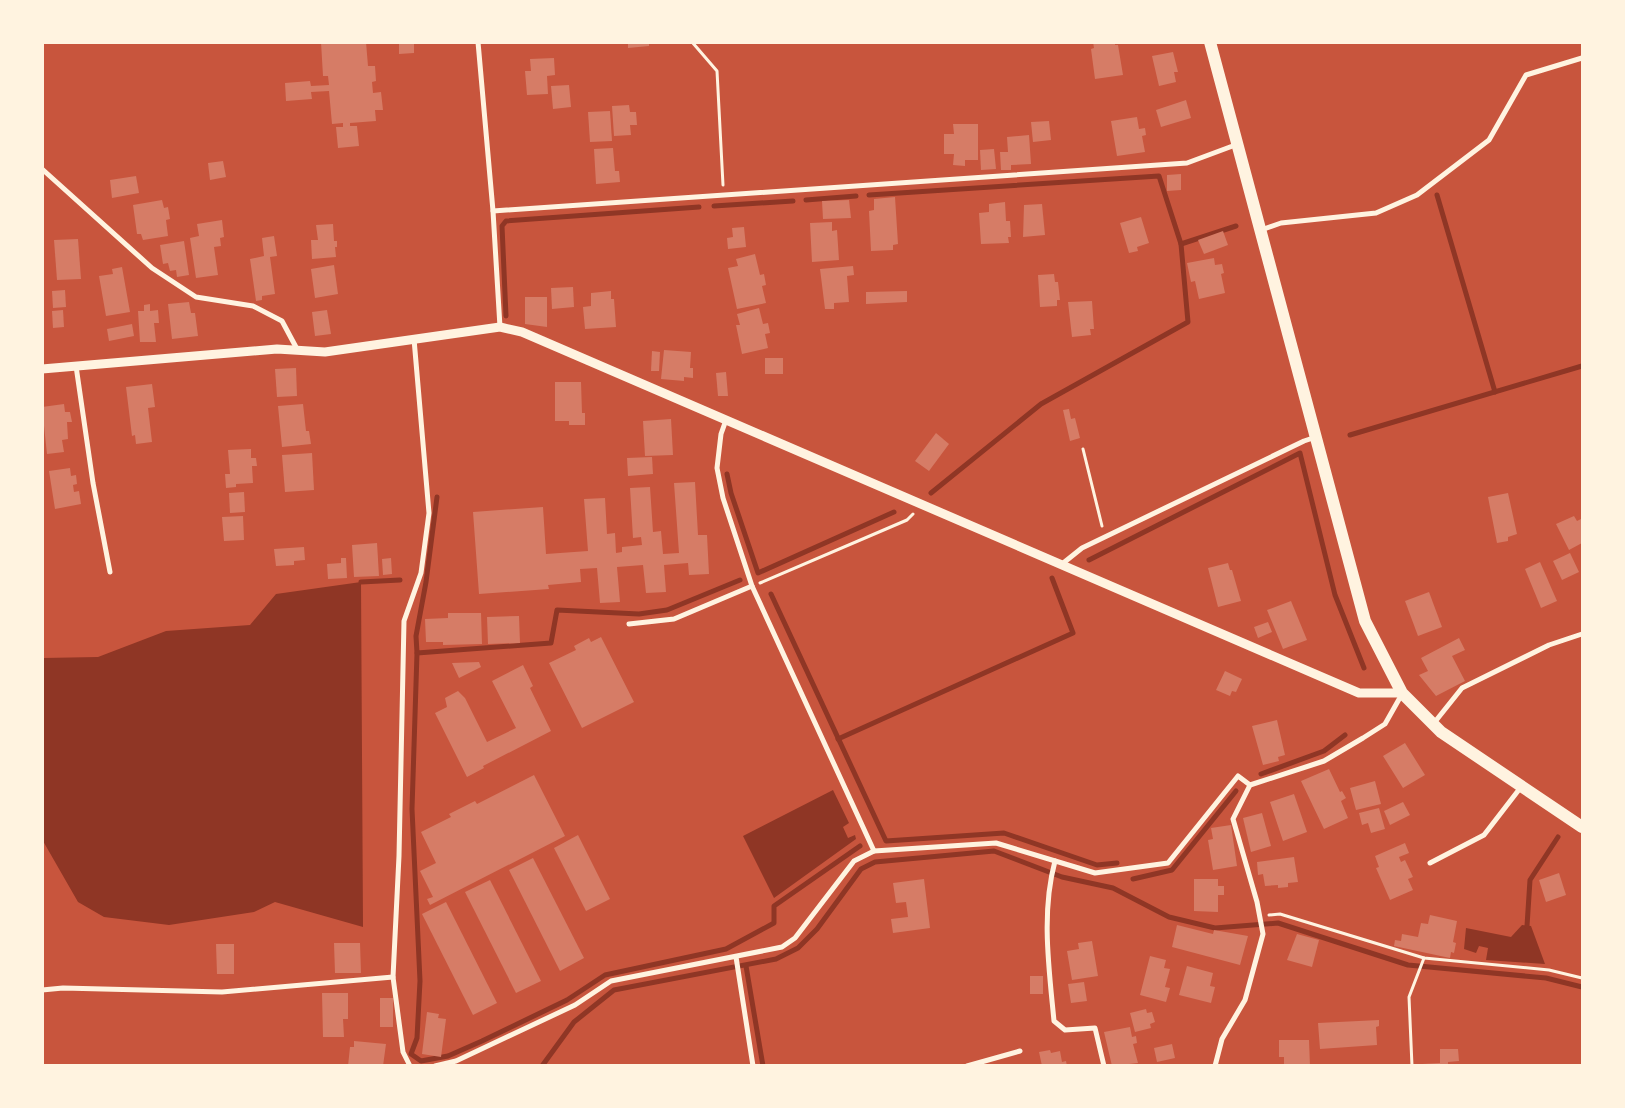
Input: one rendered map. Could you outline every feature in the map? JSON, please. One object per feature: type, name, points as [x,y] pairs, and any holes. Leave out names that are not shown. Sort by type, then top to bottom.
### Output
[{"type":"main road","points":[[1210,42],[1365,621],[1402,693],[1433,724],[1521,787],[1582,827]]},
{"type":"street","points":[[478,42],[493,211],[500,327]]},
{"type":"street","points":[[1261,230],[1281,222],[1376,213],[1417,195],[1489,140],[1526,75],[1582,58]]},
{"type":"street","points":[[493,211],[1187,162],[1238,144]]},
{"type":"street","points":[[42,169],[152,268],[196,296],[253,306],[282,321],[297,349]]},
{"type":"street","points":[[42,369],[277,349],[325,352],[500,327],[522,332],[1359,693],[1402,693],[1385,724],[1363,738],[1324,761],[1250,785],[1233,819],[1260,916],[1263,934],[1244,1000],[1222,1039],[1214,1066]]},
{"type":"street","points":[[410,1066],[403,1052],[393,977],[399,856],[404,621],[421,573],[429,513],[414,339]]},
{"type":"street","points":[[76,366],[93,483],[110,572]]},
{"type":"street","points":[[726,420],[721,434],[717,468],[723,498],[752,586],[874,851]]},
{"type":"street","points":[[1062,564],[1082,548],[1304,441],[1316,437]]},
{"type":"street","points":[[630,624],[674,619],[752,586]]},
{"type":"street","points":[[1433,724],[1462,688],[1549,645],[1582,634]]},
{"type":"street","points":[[435,1066],[456,1061],[575,1005],[611,981],[782,947],[795,938],[854,861],[874,851],[996,843],[1095,873],[1168,862],[1238,776],[1250,785]]},
{"type":"street","points":[[1430,862],[1484,835],[1521,787]]},
{"type":"street","points":[[1055,861],[1049,884],[1048,956],[1054,1021],[1065,1030],[1095,1028],[1104,1066]]},
{"type":"street","points":[[736,957],[753,1066]]},
{"type":"street","points":[[42,990],[63,988],[222,992],[393,977]]},
{"type":"street","points":[[967,1066],[1020,1051]]},
{"type":"path","points":[[692,42],[716,71],[724,195]]},
{"type":"path","points":[[1083,449],[1105,537]]},
{"type":"path","points":[[752,586],[907,520],[922,504]]},
{"type":"path","points":[[1260,916],[1280,914],[1424,958],[1549,970],[1582,978]]},
{"type":"path","points":[[1412,1066],[1409,997],[1424,958]]},
{"type":"shaded area","points":[[361,582],[363,927],[275,902],[254,912],[169,925],[104,917],[78,902],[43,841],[43,658],[98,657],[166,631],[250,625],[276,594]]},
{"type":"shaded area","points":[[833,790],[849,823],[843,827],[848,838],[855,835],[856,839],[774,898],[743,836]]},
{"type":"shaded area","points":[[1522,925],[1531,926],[1545,964],[1486,960],[1488,948],[1479,946],[1476,953],[1464,949],[1466,928],[1511,937]]},
{"type":"building","points":[[321,42],[366,42],[368,66],[375,66],[376,81],[372,82],[373,93],[381,92],[383,110],[375,110],[376,121],[350,123],[350,126],[357,126],[359,146],[338,148],[336,127],[343,127],[343,123],[332,124],[329,91],[311,92],[312,99],[286,101],[285,83],[310,81],[311,86],[329,85],[328,76],[323,76]]},
{"type":"building","points":[[399,42],[414,42],[414,53],[399,54]]},
{"type":"building","points":[[628,42],[649,42],[649,46],[628,48]]},
{"type":"building","points":[[1093,42],[1115,42],[1115,45],[1118,45],[1123,75],[1095,79],[1091,49],[1094,48]]},
{"type":"building","points":[[1173,52],[1178,72],[1174,72],[1176,82],[1159,86],[1152,56]]},
{"type":"building","points":[[554,58],[555,75],[547,76],[548,94],[527,95],[525,71],[531,71],[530,59]]},
{"type":"building","points":[[569,85],[571,107],[553,109],[551,86]]},
{"type":"building","points":[[1186,100],[1191,118],[1161,127],[1156,110]]},
{"type":"building","points":[[629,105],[630,112],[636,112],[637,125],[630,125],[631,135],[614,136],[612,106]]},
{"type":"building","points":[[610,111],[612,141],[590,142],[588,112]]},
{"type":"building","points":[[1137,117],[1139,129],[1145,128],[1146,135],[1142,136],[1145,152],[1117,156],[1111,121]]},
{"type":"building","points":[[1049,121],[1051,140],[1033,142],[1031,122]]},
{"type":"building","points":[[953,124],[978,124],[978,160],[965,160],[965,166],[953,165],[954,154],[944,154],[944,134],[954,134]]},
{"type":"building","points":[[1029,135],[1031,164],[1011,165],[1011,170],[1001,170],[1000,152],[1008,152],[1007,137]]},
{"type":"building","points":[[613,148],[615,171],[619,171],[620,182],[596,184],[594,149]]},
{"type":"building","points":[[994,149],[996,169],[981,170],[980,150]]},
{"type":"building","points":[[223,161],[226,177],[210,180],[208,163]]},
{"type":"building","points":[[1181,174],[1181,190],[1167,191],[1167,175]]},
{"type":"building","points":[[136,176],[139,193],[112,198],[110,180]]},
{"type":"building","points":[[895,197],[898,244],[893,245],[893,250],[871,251],[869,211],[874,210],[874,199]]},
{"type":"building","points":[[162,200],[164,208],[168,207],[170,219],[166,220],[168,236],[143,240],[141,234],[137,234],[133,205]]},
{"type":"building","points":[[849,200],[851,218],[823,219],[822,201]]},
{"type":"building","points":[[1005,202],[1006,221],[1010,221],[1011,237],[1008,237],[1009,243],[981,244],[979,213],[989,212],[989,204]]},
{"type":"building","points":[[1042,204],[1045,235],[1023,237],[1024,205]]},
{"type":"building","points":[[1141,217],[1149,243],[1137,247],[1138,251],[1129,253],[1120,223]]},
{"type":"building","points":[[222,220],[224,237],[220,238],[221,246],[214,247],[218,275],[196,278],[190,238],[199,236],[197,224]]},
{"type":"building","points":[[832,222],[832,231],[837,230],[839,260],[812,262],[810,223]]},
{"type":"building","points":[[333,224],[334,241],[337,241],[337,247],[335,247],[336,257],[312,259],[311,240],[318,240],[316,225]]},
{"type":"building","points":[[744,227],[746,247],[728,249],[727,238],[733,237],[732,228]]},
{"type":"building","points":[[1223,231],[1228,245],[1204,254],[1198,240]]},
{"type":"building","points":[[274,236],[277,256],[270,257],[275,294],[262,296],[262,300],[256,301],[250,259],[264,256],[262,238]]},
{"type":"building","points":[[78,239],[81,279],[57,280],[54,240]]},
{"type":"building","points":[[184,241],[189,275],[177,277],[176,270],[170,271],[168,263],[163,264],[160,245]]},
{"type":"building","points":[[755,254],[760,275],[764,274],[766,285],[762,286],[766,303],[737,309],[728,268],[738,266],[736,259]]},
{"type":"building","points":[[1214,258],[1215,265],[1222,264],[1224,273],[1221,274],[1225,293],[1199,299],[1195,281],[1191,282],[1187,263]]},
{"type":"building","points":[[334,265],[338,294],[315,298],[311,269]]},
{"type":"building","points":[[853,266],[854,275],[847,276],[849,302],[834,303],[834,309],[825,309],[820,269]]},
{"type":"building","points":[[122,267],[130,312],[106,316],[99,276],[113,274],[112,269]]},
{"type":"building","points":[[1054,274],[1055,282],[1058,282],[1060,300],[1057,300],[1057,306],[1040,307],[1038,275]]},
{"type":"building","points":[[573,287],[574,307],[552,309],[551,288]]},
{"type":"building","points":[[65,290],[66,307],[53,308],[52,291]]},
{"type":"building","points":[[611,291],[611,299],[614,299],[616,327],[585,329],[583,307],[591,306],[591,293]]},
{"type":"building","points":[[907,291],[907,302],[866,304],[866,292]]},
{"type":"building","points":[[525,297],[547,297],[547,327],[525,324]]},
{"type":"building","points":[[1092,301],[1094,329],[1090,329],[1091,335],[1072,337],[1068,302]]},
{"type":"building","points":[[189,302],[191,313],[195,313],[198,336],[172,339],[168,304]]},
{"type":"building","points":[[150,304],[150,311],[158,310],[159,323],[154,323],[156,342],[140,342],[138,311],[144,311],[144,305]]},
{"type":"building","points":[[759,308],[763,324],[768,323],[770,333],[765,334],[768,348],[742,354],[736,325],[740,325],[737,314]]},
{"type":"building","points":[[63,310],[64,327],[53,328],[52,311]]},
{"type":"building","points":[[327,310],[331,334],[315,336],[312,312]]},
{"type":"building","points":[[132,324],[134,336],[109,341],[107,329]]},
{"type":"building","points":[[664,350],[691,352],[690,368],[693,368],[693,378],[684,377],[684,381],[661,379]]},
{"type":"building","points":[[652,351],[660,352],[659,371],[651,371]]},
{"type":"building","points":[[765,358],[783,358],[783,374],[765,374]]},
{"type":"building","points":[[296,368],[297,396],[277,397],[275,369]]},
{"type":"building","points":[[726,372],[728,396],[718,396],[716,373]]},
{"type":"building","points":[[555,382],[581,382],[582,413],[585,413],[585,425],[569,425],[569,421],[555,421]]},
{"type":"building","points":[[152,384],[155,407],[148,408],[152,442],[136,444],[135,435],[132,436],[126,387]]},
{"type":"building","points":[[64,404],[65,412],[70,412],[72,422],[67,422],[68,439],[62,440],[64,452],[47,454],[42,407]]},
{"type":"building","points":[[303,404],[306,431],[309,431],[311,444],[282,447],[278,406]]},
{"type":"building","points":[[1069,409],[1071,419],[1075,418],[1080,438],[1070,441],[1063,410]]},
{"type":"building","points":[[671,419],[673,455],[645,456],[643,421]]},
{"type":"building","points":[[936,433],[949,444],[929,471],[915,461]]},
{"type":"building","points":[[251,449],[251,458],[256,458],[257,466],[252,466],[253,483],[236,484],[236,487],[226,488],[225,474],[230,474],[228,450]]},
{"type":"building","points":[[312,453],[314,490],[285,492],[282,455]]},
{"type":"building","points":[[652,457],[653,474],[628,476],[627,458]]},
{"type":"building","points":[[70,468],[71,476],[76,475],[77,484],[73,485],[74,492],[79,491],[81,504],[55,509],[49,471]]},
{"type":"building","points":[[695,482],[698,535],[707,535],[709,574],[689,575],[688,563],[664,565],[666,592],[646,593],[643,565],[617,567],[620,602],[600,603],[597,568],[580,569],[581,582],[548,585],[549,589],[479,594],[473,512],[543,507],[546,554],[588,551],[584,499],[605,498],[607,534],[615,533],[616,553],[622,552],[622,547],[642,545],[641,537],[633,538],[630,488],[650,487],[653,532],[661,531],[663,554],[679,553],[674,483]]},
{"type":"building","points":[[244,492],[245,512],[230,513],[229,493]]},
{"type":"building","points":[[1508,493],[1517,534],[1508,537],[1508,541],[1497,543],[1488,497]]},
{"type":"building","points":[[243,516],[244,540],[224,541],[222,517]]},
{"type":"building","points":[[1574,516],[1577,521],[1581,519],[1582,522],[1582,543],[1569,550],[1556,524]]},
{"type":"building","points":[[377,543],[379,576],[354,577],[352,545]]},
{"type":"building","points":[[304,547],[305,560],[294,561],[294,565],[276,566],[274,549]]},
{"type":"building","points":[[1570,553],[1579,572],[1562,580],[1553,561]]},
{"type":"building","points":[[341,558],[346,558],[347,578],[328,579],[327,564],[341,563]]},
{"type":"building","points":[[391,558],[392,574],[383,575],[382,559]]},
{"type":"building","points":[[1540,562],[1557,601],[1541,608],[1525,569]]},
{"type":"building","points":[[1228,563],[1230,570],[1232,570],[1241,601],[1218,607],[1208,568]]},
{"type":"building","points":[[1429,592],[1442,627],[1418,636],[1405,601]]},
{"type":"building","points":[[1291,601],[1307,640],[1283,649],[1267,610]]},
{"type":"building","points":[[448,613],[481,613],[482,644],[443,645],[443,642],[426,642],[425,619],[448,618]]},
{"type":"building","points":[[519,616],[520,643],[488,644],[487,617]]},
{"type":"building","points":[[1268,622],[1272,632],[1258,638],[1254,627]]},
{"type":"building","points":[[601,637],[634,702],[582,728],[549,663],[576,650],[574,646],[589,638],[591,642]]},
{"type":"building","points":[[1459,638],[1465,650],[1452,656],[1465,681],[1436,696],[1419,675],[1428,671],[1421,658]]},
{"type":"building","points":[[479,662],[481,667],[459,678],[452,663]]},
{"type":"building","points":[[523,665],[533,686],[530,688],[551,731],[483,766],[484,768],[467,777],[435,713],[447,707],[445,698],[458,691],[465,698],[487,742],[516,728],[492,681]]},
{"type":"building","points":[[1225,671],[1242,679],[1236,692],[1232,691],[1230,696],[1216,690]]},
{"type":"building","points":[[1277,720],[1285,755],[1278,757],[1279,761],[1263,765],[1252,726]]},
{"type":"building","points":[[1405,743],[1425,775],[1403,788],[1383,756]]},
{"type":"building","points":[[1329,769],[1340,792],[1342,791],[1346,798],[1341,801],[1348,818],[1324,829],[1301,781]]},
{"type":"building","points":[[534,775],[565,836],[430,905],[427,899],[433,897],[420,871],[436,863],[421,832],[451,817],[449,814],[475,801],[477,804]]},
{"type":"building","points":[[1375,781],[1381,804],[1356,810],[1350,788]]},
{"type":"building","points":[[1294,794],[1307,832],[1283,841],[1270,802]]},
{"type":"building","points":[[1403,802],[1410,815],[1390,825],[1384,811]]},
{"type":"building","points":[[1379,808],[1385,829],[1371,833],[1368,823],[1362,825],[1359,813]]},
{"type":"building","points":[[1262,813],[1271,846],[1251,852],[1243,818]]},
{"type":"building","points":[[1231,825],[1237,866],[1213,870],[1208,840],[1213,839],[1211,828]]},
{"type":"building","points":[[578,835],[610,899],[586,911],[554,848]]},
{"type":"building","points":[[1405,843],[1409,853],[1399,857],[1401,862],[1405,860],[1413,877],[1408,879],[1413,890],[1390,900],[1376,868],[1379,867],[1375,856]]},
{"type":"building","points":[[1294,857],[1298,882],[1288,883],[1288,887],[1278,888],[1278,885],[1265,886],[1263,874],[1258,875],[1257,862]]},
{"type":"building","points":[[533,858],[584,958],[560,971],[509,870]]},
{"type":"building","points":[[1559,873],[1566,895],[1546,902],[1539,880]]},
{"type":"building","points":[[924,879],[930,928],[893,933],[891,919],[908,917],[906,902],[896,903],[893,883]]},
{"type":"building","points":[[1194,879],[1218,879],[1218,886],[1224,886],[1224,895],[1218,895],[1218,912],[1194,911]]},
{"type":"building","points":[[490,880],[541,981],[516,993],[465,892]]},
{"type":"building","points":[[446,902],[497,1003],[473,1015],[422,914]]},
{"type":"building","points":[[1430,915],[1457,921],[1453,942],[1456,943],[1454,953],[1451,952],[1450,958],[1394,946],[1395,940],[1401,941],[1402,934],[1418,937],[1421,923],[1428,924]]},
{"type":"building","points":[[1177,925],[1213,934],[1214,930],[1248,936],[1240,965],[1172,947]]},
{"type":"building","points":[[1297,934],[1319,940],[1312,967],[1287,960]]},
{"type":"building","points":[[1092,941],[1098,976],[1072,980],[1067,951],[1079,949],[1078,943]]},
{"type":"building","points":[[334,943],[360,943],[361,973],[335,973]]},
{"type":"building","points":[[216,944],[234,944],[234,974],[217,974]]},
{"type":"building","points":[[1150,956],[1166,960],[1164,968],[1170,969],[1165,987],[1170,988],[1166,1002],[1140,995]]},
{"type":"building","points":[[1187,966],[1213,973],[1210,986],[1215,987],[1211,1003],[1179,995]]},
{"type":"building","points":[[1030,976],[1043,976],[1043,994],[1030,994]]},
{"type":"building","points":[[1084,982],[1087,1001],[1071,1003],[1068,984]]},
{"type":"building","points":[[322,993],[348,993],[348,1019],[343,1019],[344,1037],[323,1037]]},
{"type":"building","points":[[380,998],[393,998],[393,1027],[380,1027]]},
{"type":"building","points":[[1146,1009],[1147,1013],[1152,1012],[1155,1022],[1150,1024],[1151,1028],[1135,1032],[1130,1013]]},
{"type":"building","points":[[427,1012],[439,1014],[438,1018],[446,1019],[441,1057],[422,1054]]},
{"type":"building","points":[[1379,1020],[1379,1026],[1376,1027],[1377,1045],[1320,1049],[1318,1023]]},
{"type":"building","points":[[1130,1027],[1132,1037],[1136,1036],[1137,1043],[1133,1044],[1138,1063],[1112,1066],[1104,1032]]},
{"type":"building","points":[[1279,1040],[1309,1040],[1310,1066],[1284,1066],[1284,1057],[1279,1057]]},
{"type":"building","points":[[354,1041],[386,1044],[383,1066],[348,1066],[350,1047],[354,1047]]},
{"type":"building","points":[[1172,1044],[1175,1058],[1157,1062],[1154,1048]]},
{"type":"building","points":[[1440,1049],[1458,1049],[1459,1061],[1448,1062],[1448,1066],[1422,1066],[1422,1064],[1440,1063]]},
{"type":"building","points":[[1050,1050],[1051,1053],[1060,1051],[1062,1062],[1066,1061],[1067,1066],[1042,1066],[1039,1052]]},
{"type":"waterway","points":[[869,195],[1159,176],[1181,244],[1236,226]]},
{"type":"waterway","points":[[1437,195],[1495,392]]},
{"type":"waterway","points":[[806,200],[856,196]]},
{"type":"waterway","points":[[714,206],[793,201]]},
{"type":"waterway","points":[[506,316],[502,226],[506,221],[699,207]]},
{"type":"waterway","points":[[931,493],[1041,404],[1188,322],[1181,244]]},
{"type":"waterway","points":[[1350,435],[1582,366]]},
{"type":"waterway","points":[[1089,560],[1300,453],[1335,595],[1364,668]]},
{"type":"waterway","points":[[727,474],[731,493],[758,573],[894,512]]},
{"type":"waterway","points":[[437,497],[426,582],[416,636],[417,653],[551,643],[557,610],[639,614],[667,610],[740,580]]},
{"type":"waterway","points":[[838,739],[1073,633],[1052,578]]},
{"type":"waterway","points":[[361,582],[400,580]]},
{"type":"waterway","points":[[771,594],[886,841],[1004,833],[1097,865],[1117,863]]},
{"type":"waterway","points":[[417,653],[412,809],[420,981],[417,1038],[411,1054],[421,1061],[448,1056],[482,1041],[567,1000],[605,975],[726,949],[774,923],[774,906],[860,846]]},
{"type":"waterway","points":[[1261,774],[1324,751],[1345,735]]},
{"type":"waterway","points":[[1133,879],[1172,870],[1236,791]]},
{"type":"waterway","points":[[1527,926],[1530,880],[1558,837]]},
{"type":"waterway","points":[[542,1066],[574,1022],[614,990],[776,959],[798,948],[817,929],[861,869],[875,862],[994,851],[1062,877],[1113,888],[1169,917],[1215,928],[1278,923],[1408,965],[1546,978],[1582,987]]},
{"type":"waterway","points":[[746,966],[763,1066]]}]
